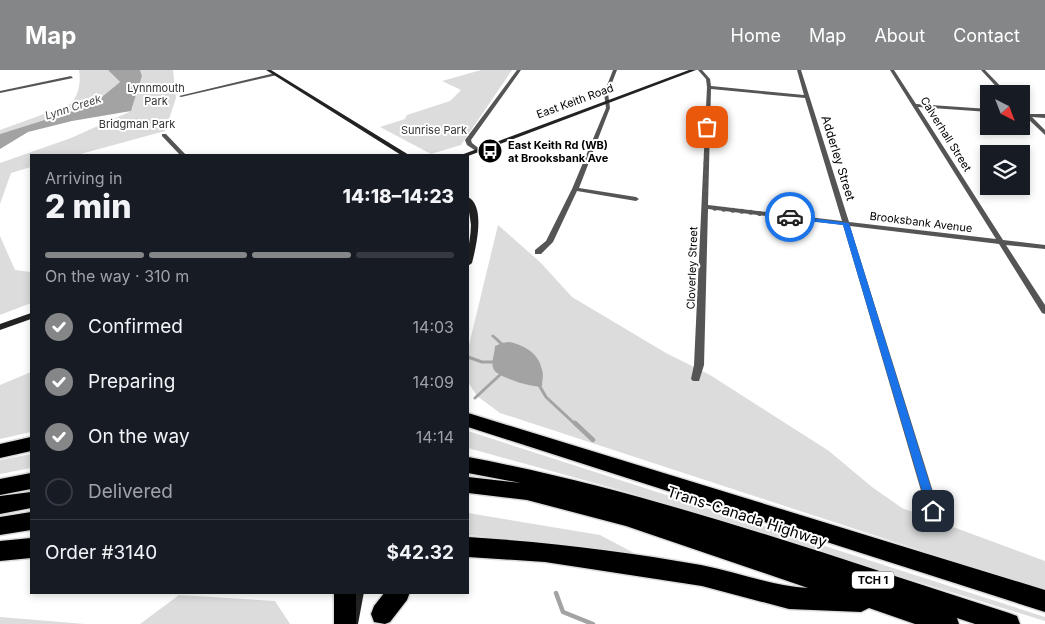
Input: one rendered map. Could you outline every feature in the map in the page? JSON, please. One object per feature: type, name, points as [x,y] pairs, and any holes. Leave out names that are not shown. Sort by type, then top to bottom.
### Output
[{"type":"highway","points":[[469,420],[1045,601]]},
{"type":"highway","points":[[0,451],[30,444]]},
{"type":"highway","name":"Trans-Canada Highway","points":[[469,465],[531,477],[631,502],[1008,624]]},
{"type":"highway","points":[[0,487],[30,481]]},
{"type":"highway","name":"TCH 1","points":[[469,485],[527,492],[592,508],[673,532],[948,624]]},
{"type":"highway","points":[[0,505],[30,500]]},
{"type":"highway","points":[[0,526],[30,521]]},
{"type":"highway","points":[[0,551],[30,548]]},
{"type":"highway","points":[[470,548],[545,552],[613,562],[702,576],[789,598],[879,602]]},
{"type":"highway","points":[[345,594],[345,624]]},
{"type":"highway","points":[[381,619],[398,594]]},
{"type":"main road","points":[[268,70],[404,154]]},
{"type":"main road","name":"East Keith Road","points":[[467,154],[694,70]]},
{"type":"main road","points":[[469,202],[476,224],[474,244],[469,260]]},
{"type":"main road","points":[[0,327],[30,316]]},
{"type":"main road","points":[[350,624],[358,594]]},
{"type":"main road","points":[[381,619],[386,594]]},
{"type":"street","points":[[478,150],[469,144],[468,140],[519,70]]},
{"type":"street","points":[[538,252],[549,242],[575,190],[608,108],[606,93],[615,70]]},
{"type":"street","name":"Cloverley Street","points":[[696,379],[699,365],[709,87],[708,79],[700,70]]},
{"type":"street","name":"Adderley Street","points":[[799,70],[933,511]]},
{"type":"street","name":"Calverhall Street","points":[[892,70],[916,105],[1045,311]]},
{"type":"street","points":[[983,70],[997,85]]},
{"type":"street","points":[[181,96],[275,74]]},
{"type":"street","points":[[1,90],[71,77]]},
{"type":"street","points":[[709,87],[808,96]]},
{"type":"street","points":[[916,105],[980,110]]},
{"type":"street","points":[[1030,115],[1045,116]]},
{"type":"street","points":[[1030,119],[1045,133]]},
{"type":"street","points":[[164,135],[182,154]]},
{"type":"street","points":[[575,190],[636,199]]},
{"type":"street","name":"Brooksbank Avenue","points":[[705,207],[1045,247]]},
{"type":"green space","points":[[79,70],[108,70],[120,82],[92,105],[0,134],[0,130],[69,105],[75,98],[78,89],[80,80]]},
{"type":"green space","name":"Bridgman Park","points":[[140,70],[173,70],[176,98],[165,131],[81,154],[30,154],[30,167],[11,173],[0,204],[0,163],[71,138],[129,112],[142,76]]},
{"type":"green space","name":"Sunrise Park","points":[[481,70],[512,70],[461,145],[431,154],[380,127],[405,119],[407,115],[450,101],[461,90],[442,81]]},
{"type":"green space","points":[[498,225],[541,263],[572,297],[666,353],[710,375],[829,451],[872,487],[902,508],[1045,561],[1045,591],[500,413],[477,396],[469,384],[469,345]]},
{"type":"green space","points":[[0,236],[15,270],[30,272],[30,303],[0,315]]},
{"type":"green space","points":[[30,372],[30,432],[0,439],[0,385]]},
{"type":"green space","points":[[469,431],[1045,617],[1045,621],[623,491],[469,448]]},
{"type":"green space","points":[[30,454],[30,468],[0,474],[0,460]]},
{"type":"green space","points":[[469,513],[600,535],[636,554],[469,535]]},
{"type":"green space","points":[[179,595],[275,601],[290,624],[140,624]]},
{"type":"green space","points":[[0,617],[85,624],[0,624]]},
{"type":"shaded area","points":[[108,70],[140,70],[142,76],[131,111],[72,121],[28,132],[0,149],[0,134],[92,105],[120,82]]},
{"type":"shaded area","points":[[509,342],[520,345],[538,359],[543,372],[542,386],[532,386],[517,382],[502,376],[494,370],[495,346]]},
{"type":"waterway","points":[[493,336],[504,346]]},
{"type":"waterway","points":[[469,357],[482,362],[496,362]]},
{"type":"waterway","points":[[475,398],[502,373]]},
{"type":"waterway","points":[[539,385],[546,397],[576,425]]},
{"type":"waterway","points":[[575,423],[593,440]]},
{"type":"waterway","points":[[556,593],[563,612],[593,624]]},
{"type":"way so far","points":[[707,127],[705,207],[790,217]]},
{"type":"place","name":"East Keith Rd (WB) at Brooksbank Ave","points":[[490,151]]},
{"type":"route","points":[[790,217],[846,223],[933,511]]},
{"type":"park label","name":"Lynnmouth Park","points":[[156,94]]},
{"type":"water label","name":"Lynn Creek","points":[[73,107]]}]
